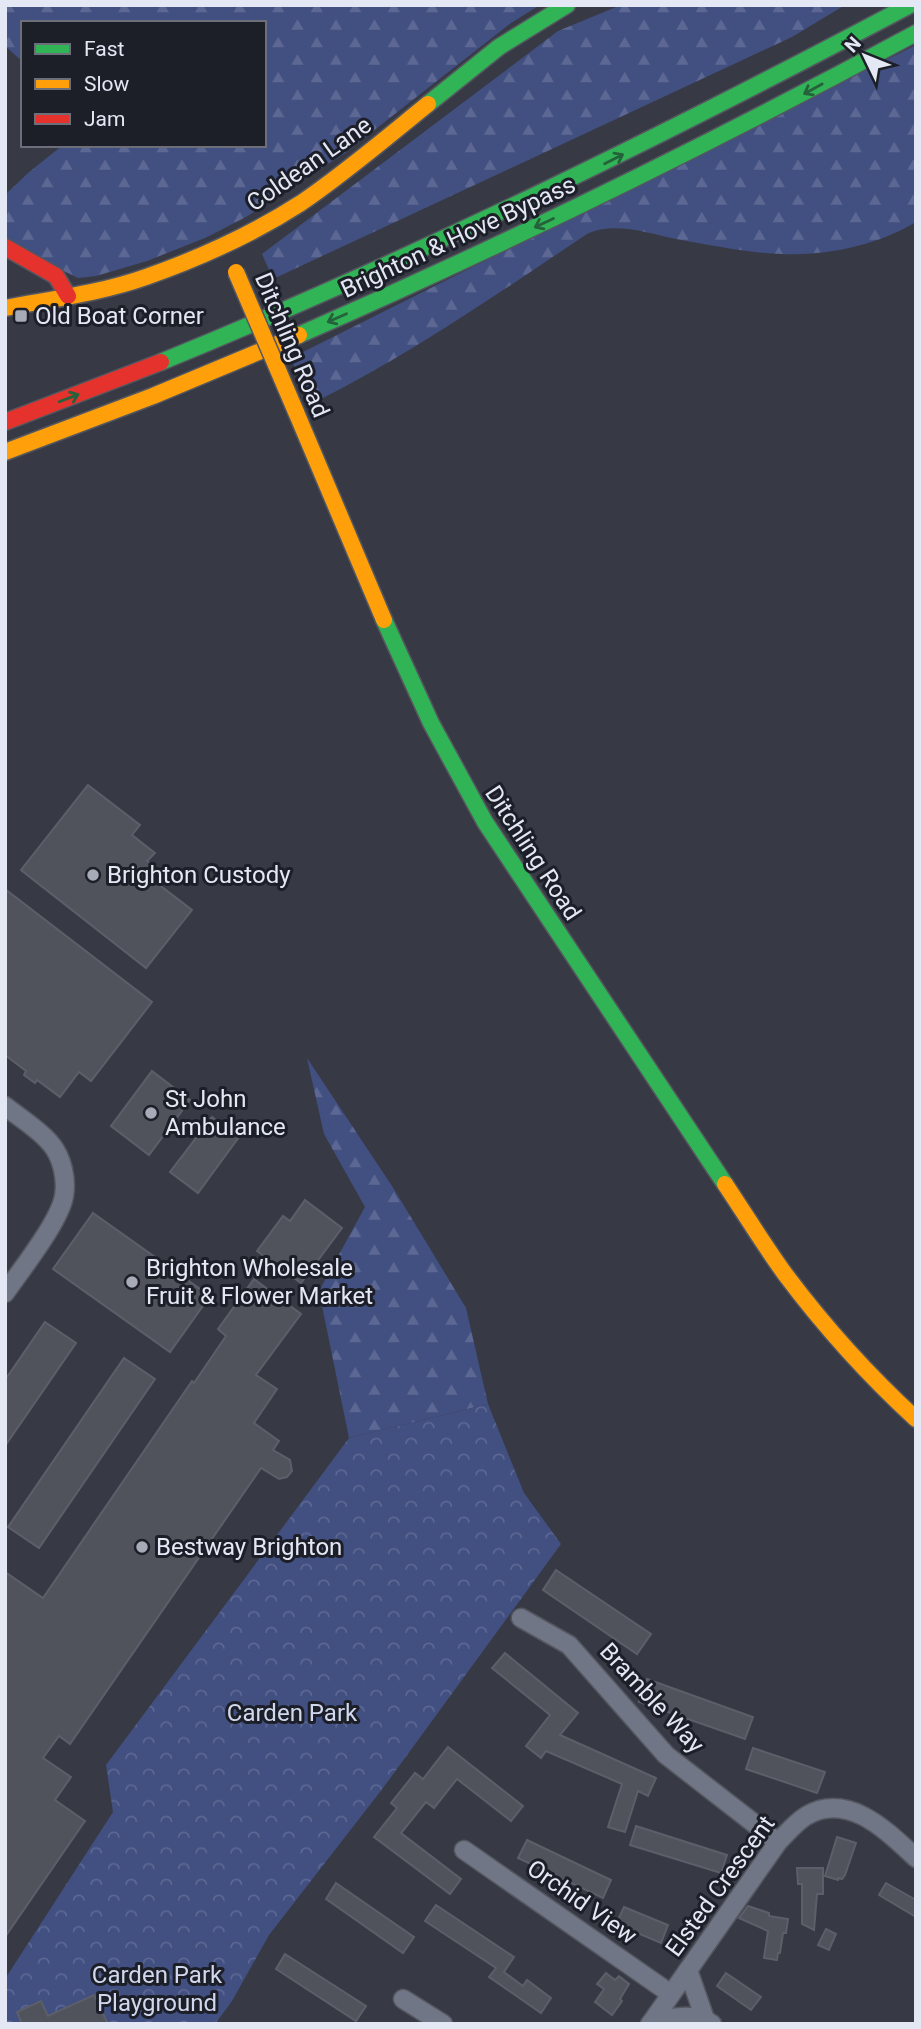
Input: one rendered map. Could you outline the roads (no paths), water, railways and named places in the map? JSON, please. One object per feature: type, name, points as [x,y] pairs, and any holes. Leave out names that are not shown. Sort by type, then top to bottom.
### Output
[{"type":"main road","name":"Coldean Lane","points":[[5,308],[106,289],[145,278],[222,246],[270,221],[329,183],[499,47],[567,5]]},
{"type":"main road","name":"Brighton & Hove Bypass","points":[[5,422],[147,368],[413,254],[590,171],[910,5]]},
{"type":"main road","name":"Brighton & Hove Bypass","points":[[5,452],[90,421],[308,331],[471,258],[793,100],[916,33]]},
{"type":"main road","name":"Ditchling Road","points":[[222,246],[236,272],[423,708],[455,772],[485,822],[785,1274],[846,1348],[916,1419]]},
{"type":"main road","points":[[5,247],[56,276],[68,296]]},
{"type":"main road","points":[[5,468],[90,421]]},
{"type":"street","points":[[5,1105],[50,1143],[61,1165],[65,1186],[64,1197],[55,1220],[5,1293]]},
{"type":"street","name":"Bramble Way","points":[[521,1618],[569,1645],[666,1755],[778,1842]]},
{"type":"street","name":"Elsted Crescent","points":[[651,2023],[778,1842],[808,1815],[832,1808],[845,1809],[870,1819],[916,1858]]},
{"type":"street","name":"Orchid View","points":[[464,1850],[671,1994]]},
{"type":"street","points":[[688,1970],[709,2021]]},
{"type":"street","points":[[403,1999],[443,2024]]},
{"type":"street","points":[[651,2023],[684,2017],[709,2021]]},
{"type":"place","name":"Old Boat Corner","points":[[21,316]]},
{"type":"place","name":"Brighton Custody","points":[[93,875]]},
{"type":"place","name":"St John Ambulance","points":[[151,1113]]},
{"type":"place","name":"Brighton Wholesale Fruit & Flower Market","points":[[132,1282]]},
{"type":"place","name":"Bestway Brighton","points":[[142,1547]]},
{"type":"park label","name":"Carden Park","points":[[292,1713]]},
{"type":"park label","name":"Carden Park Playground","points":[[157,1989]]}]
